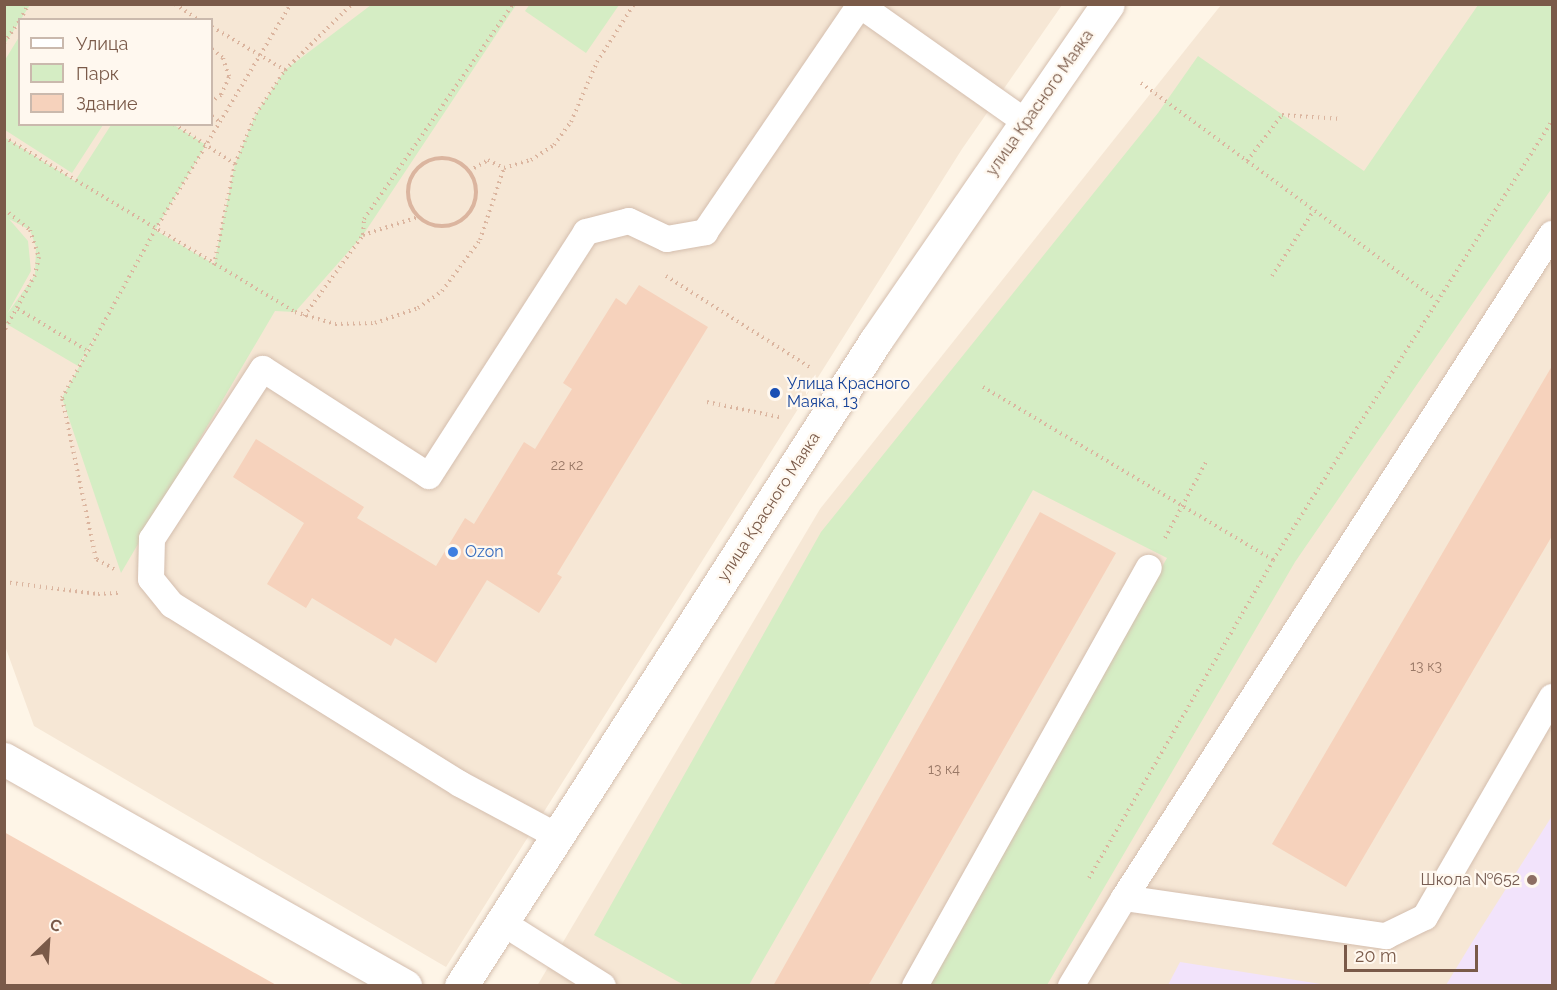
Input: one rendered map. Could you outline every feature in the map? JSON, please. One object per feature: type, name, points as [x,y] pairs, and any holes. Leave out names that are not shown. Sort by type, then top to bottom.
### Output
[{"type":"street","name":"улица Красного Маяка","points":[[461,986],[503,923],[555,836],[876,340],[1108,4]]},
{"type":"street","points":[[4,759],[405,986]]},
{"type":"lane","points":[[555,836],[460,784],[172,605],[151,579],[152,539],[263,369],[429,476],[586,232],[629,221],[667,239],[705,232],[860,5],[1026,122]]},
{"type":"lane","points":[[1071,986],[1124,898],[1552,234]]},
{"type":"lane","points":[[915,986],[1149,568]]},
{"type":"lane","points":[[1124,898],[1386,936],[1425,917],[1552,698]]},
{"type":"lane","points":[[503,923],[603,986]]},
{"type":"path","points":[[21,18],[29,4]]},
{"type":"path","points":[[175,4],[197,18]]},
{"type":"path","points":[[121,573],[96,559],[62,398],[86,350],[155,230],[291,4]]},
{"type":"path","points":[[214,265],[235,164],[256,114],[285,70],[352,4]]},
{"type":"path","points":[[304,316],[363,235],[364,219],[513,4]]},
{"type":"path","points":[[469,171],[488,160],[504,168],[531,160],[554,145],[571,122],[597,62],[634,4]]},
{"type":"path","points":[[4,43],[18,23]]},
{"type":"path","points":[[213,28],[285,70]]},
{"type":"path","points":[[213,50],[223,58],[228,77],[221,95],[213,100]]},
{"type":"path","points":[[1141,83],[1436,300]]},
{"type":"path","points":[[1247,161],[1282,115],[1341,120]]},
{"type":"path","points":[[213,117],[220,122]]},
{"type":"path","points":[[1089,878],[1273,560],[1436,300],[1552,121]]},
{"type":"path","points":[[177,126],[235,164]]},
{"type":"path","points":[[4,137],[155,230],[304,316],[335,324],[375,323],[418,308],[442,291],[480,240],[504,168]]},
{"type":"path","points":[[451,159],[469,171],[477,191],[470,212],[462,220],[439,227],[418,217],[407,196],[408,184],[420,165],[430,160],[451,159]]},
{"type":"path","points":[[4,209],[30,230],[39,257],[35,275],[4,331]]},
{"type":"path","points":[[1272,276],[1314,210]]},
{"type":"path","points":[[363,235],[418,217]]},
{"type":"path","points":[[18,309],[86,350]]},
{"type":"path","points":[[804,378],[817,359]]},
{"type":"path","points":[[983,387],[1273,560]]},
{"type":"path","points":[[707,402],[778,418],[785,408]]},
{"type":"path","points":[[1149,568],[1207,460]]},
{"type":"path","points":[[4,582],[98,594],[128,592],[151,579]]},
{"type":"shaded area","points":[[5,5],[1062,5],[962,149],[446,967],[34,726],[5,646]]},
{"type":"shaded area","points":[[1221,5],[1552,5],[1552,985],[537,986],[820,509]]},
{"type":"shaded area","name":"Школа №652","points":[[1552,816],[1552,985],[1446,985],[1471,944]]},
{"type":"shaded area","points":[[1180,962],[1327,985],[1168,985]]},
{"type":"green space","points":[[530,4],[619,5],[586,53],[525,11]]},
{"type":"green space","points":[[4,5],[30,5],[22,18],[18,18],[18,24],[5,44]]},
{"type":"green space","points":[[371,5],[516,5],[363,235],[295,312],[275,311],[121,573],[62,398],[102,325],[78,366],[5,323],[4,137],[75,181],[110,126],[176,126],[206,145],[155,230],[214,264],[235,164],[256,114],[285,70]],"holes":[[[9,219],[30,230],[36,247],[35,275],[7,314],[31,271],[28,241]]]},
{"type":"green space","points":[[1478,5],[1552,5],[1552,188],[1295,562],[1047,985],[924,985],[1167,558],[1033,490],[749,985],[684,985],[594,935],[821,532],[1158,113],[1198,56],[1364,171]]},
{"type":"green space","points":[[18,39],[18,126],[102,126],[72,173],[5,130],[5,60]]},
{"type":"building","points":[[639,285],[708,327],[557,574],[562,577],[539,613],[487,580],[436,663],[395,638],[391,646],[312,598],[306,608],[267,584],[304,523],[233,477],[256,439],[364,507],[357,518],[436,566],[465,518],[474,524],[524,442],[535,449],[572,389],[563,383],[616,298],[626,305]]},
{"type":"building","points":[[1552,366],[1552,536],[1346,887],[1272,844]]},
{"type":"building","points":[[1040,512],[1116,553],[868,986],[773,986]]},
{"type":"building","points":[[4,832],[278,986],[4,986]]},
{"type":"place","name":"Улица Красного Маяка, 13","points":[[775,393]]},
{"type":"place","name":"Ozon","points":[[453,552]]},
{"type":"place","name":"Школа №652","points":[[1532,880]]}]
